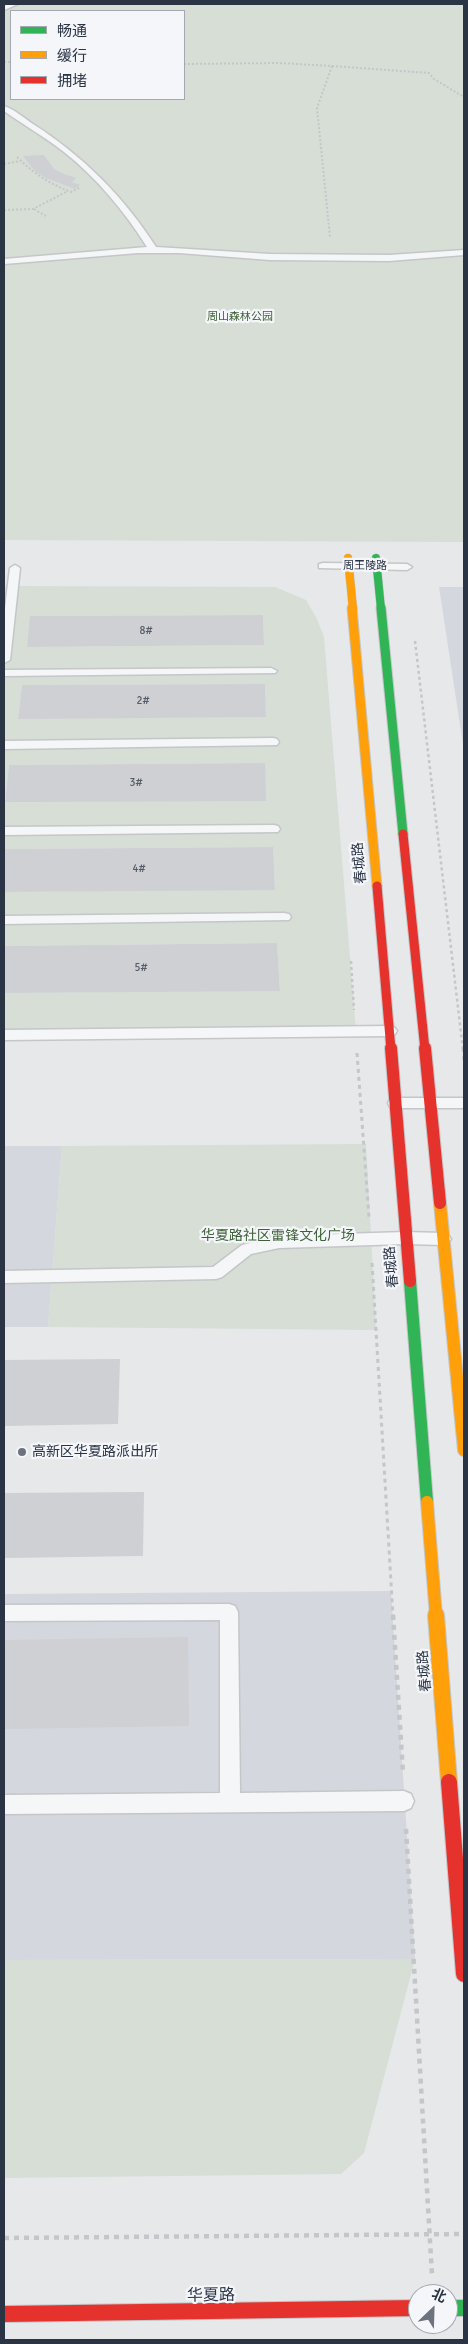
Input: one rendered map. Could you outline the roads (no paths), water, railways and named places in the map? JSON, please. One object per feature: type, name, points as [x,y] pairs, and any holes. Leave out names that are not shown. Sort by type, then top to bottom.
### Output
[{"type":"street","name":"春城路","points":[[348,562],[396,1103],[405,1238],[464,1974]]},
{"type":"street","points":[[376,562],[464,1450]]},
{"type":"street","name":"华夏路","points":[[4,2314],[408,2308]]},
{"type":"lane","points":[[4,8],[16,4]]},
{"type":"lane","points":[[4,108],[73,156],[101,184],[146,237],[153,250]]},
{"type":"lane","points":[[4,262],[153,250],[270,257],[332,258],[389,258],[464,253]]},
{"type":"lane","name":"周王陵路","points":[[323,562],[406,562]]},
{"type":"lane","points":[[4,660],[15,568]]},
{"type":"lane","points":[[4,672],[271,671]]},
{"type":"lane","points":[[4,745],[273,742]]},
{"type":"lane","points":[[4,831],[274,829]]},
{"type":"lane","points":[[4,920],[284,917]]},
{"type":"lane","points":[[4,1035],[390,1031]]},
{"type":"lane","points":[[396,1103],[464,1103]]},
{"type":"lane","points":[[4,1277],[216,1273],[247,1249],[279,1242],[405,1238],[443,1239]]},
{"type":"lane","points":[[4,1613],[229,1612],[230,1804]]},
{"type":"lane","points":[[4,1805],[404,1801]]},
{"type":"place","name":"高新区华夏路派出所","points":[[22,1452]]},
{"type":"park label","name":"周山森林公园","points":[[240,317]]},
{"type":"park label","name":"华夏路社区雷锋文化广场","points":[[278,1236]]}]
